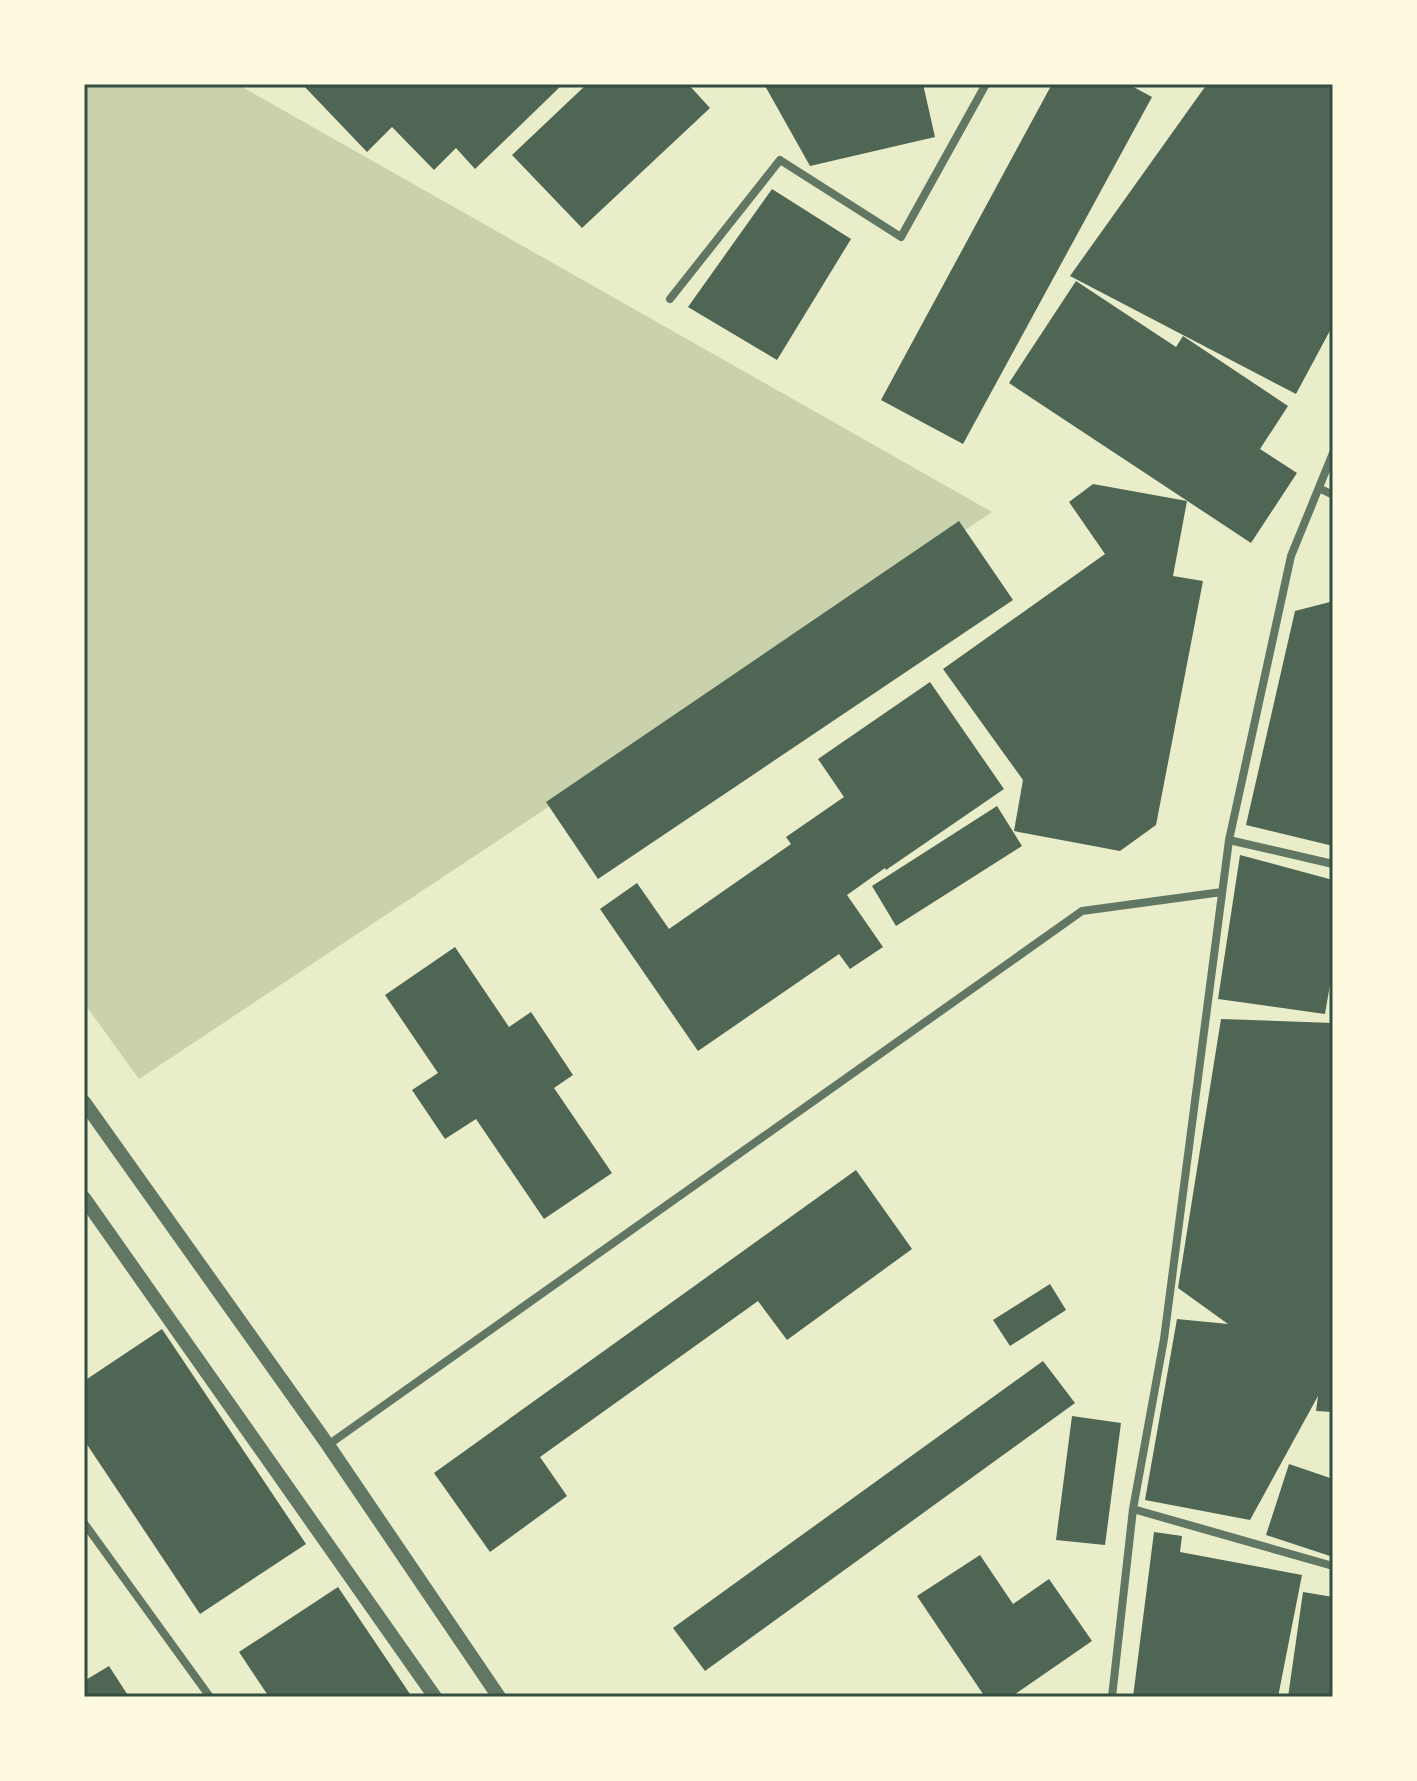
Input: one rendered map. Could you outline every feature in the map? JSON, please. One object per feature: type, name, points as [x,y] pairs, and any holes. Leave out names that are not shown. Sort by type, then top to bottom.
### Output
[{"type":"street","points":[[670,299],[780,160],[901,237],[986,84]]},
{"type":"street","points":[[1112,1697],[1133,1509],[1164,1339],[1229,840],[1291,556],[1333,453]]},
{"type":"street","points":[[1319,488],[1333,495]]},
{"type":"street","points":[[1229,840],[1333,864]]},
{"type":"street","points":[[328,1445],[1082,911],[1222,892]]},
{"type":"street","points":[[84,1102],[328,1445],[499,1697]]},
{"type":"street","points":[[84,1198],[435,1697]]},
{"type":"street","points":[[1133,1509],[1333,1566]]},
{"type":"street","points":[[84,1523],[210,1697]]},
{"type":"green space","points":[[84,84],[237,84],[992,512],[139,1079],[84,1003]]},
{"type":"building","points":[[302,84],[563,84],[475,169],[456,148],[434,170],[392,127],[367,152]]},
{"type":"building","points":[[587,84],[688,84],[710,108],[582,228],[512,155]]},
{"type":"building","points":[[764,84],[923,84],[935,137],[810,166]]},
{"type":"building","points":[[1052,84],[1128,84],[1152,97],[963,444],[881,400]]},
{"type":"building","points":[[1207,84],[1333,84],[1333,325],[1296,394],[1070,276]]},
{"type":"building","points":[[772,189],[851,239],[777,360],[688,307]]},
{"type":"building","points":[[1076,281],[1176,347],[1183,336],[1288,406],[1260,449],[1297,473],[1251,543],[1009,383]]},
{"type":"building","points":[[1093,484],[1187,501],[1173,576],[1203,581],[1156,825],[1120,851],[1014,831],[1023,780],[943,669],[1105,554],[1069,502]]},
{"type":"building","points":[[959,521],[1013,600],[598,879],[546,802]]},
{"type":"building","points":[[1332,594],[1333,846],[1246,825],[1295,611],[1330,602]]},
{"type":"building","points":[[930,682],[1004,789],[847,895],[883,947],[850,969],[839,954],[698,1051],[600,909],[637,883],[669,929],[791,844],[786,837],[844,797],[818,759]]},
{"type":"building","points":[[997,806],[1022,846],[896,926],[872,886]]},
{"type":"building","points":[[1240,855],[1333,880],[1333,967],[1325,1014],[1218,999]]},
{"type":"building","points":[[455,947],[509,1027],[531,1012],[573,1075],[554,1088],[612,1173],[544,1219],[476,1119],[445,1139],[412,1090],[438,1073],[385,995]]},
{"type":"building","points":[[1221,1019],[1333,1023],[1333,1412],[1316,1411],[1318,1396],[1250,1520],[1145,1500],[1177,1319],[1228,1324],[1178,1288]]},
{"type":"building","points":[[856,1170],[912,1249],[787,1340],[758,1301],[540,1457],[567,1496],[490,1552],[434,1473]]},
{"type":"building","points":[[1050,1284],[1066,1310],[1010,1346],[993,1320]]},
{"type":"building","points":[[162,1329],[306,1544],[200,1614],[84,1440],[84,1381]]},
{"type":"building","points":[[1043,1361],[1075,1403],[705,1671],[673,1628]]},
{"type":"building","points":[[1072,1416],[1121,1423],[1105,1545],[1056,1540]]},
{"type":"building","points":[[1289,1464],[1333,1479],[1333,1557],[1266,1535]]},
{"type":"building","points":[[1154,1532],[1182,1536],[1180,1552],[1302,1575],[1278,1697],[1133,1697]]},
{"type":"building","points":[[980,1555],[1013,1604],[1049,1579],[1092,1641],[1011,1697],[985,1697],[917,1596]]},
{"type":"building","points":[[338,1587],[412,1697],[269,1697],[239,1652]]},
{"type":"building","points":[[1303,1592],[1333,1597],[1333,1697],[1288,1697]]},
{"type":"building","points":[[109,1666],[129,1697],[84,1697],[84,1681]]}]
